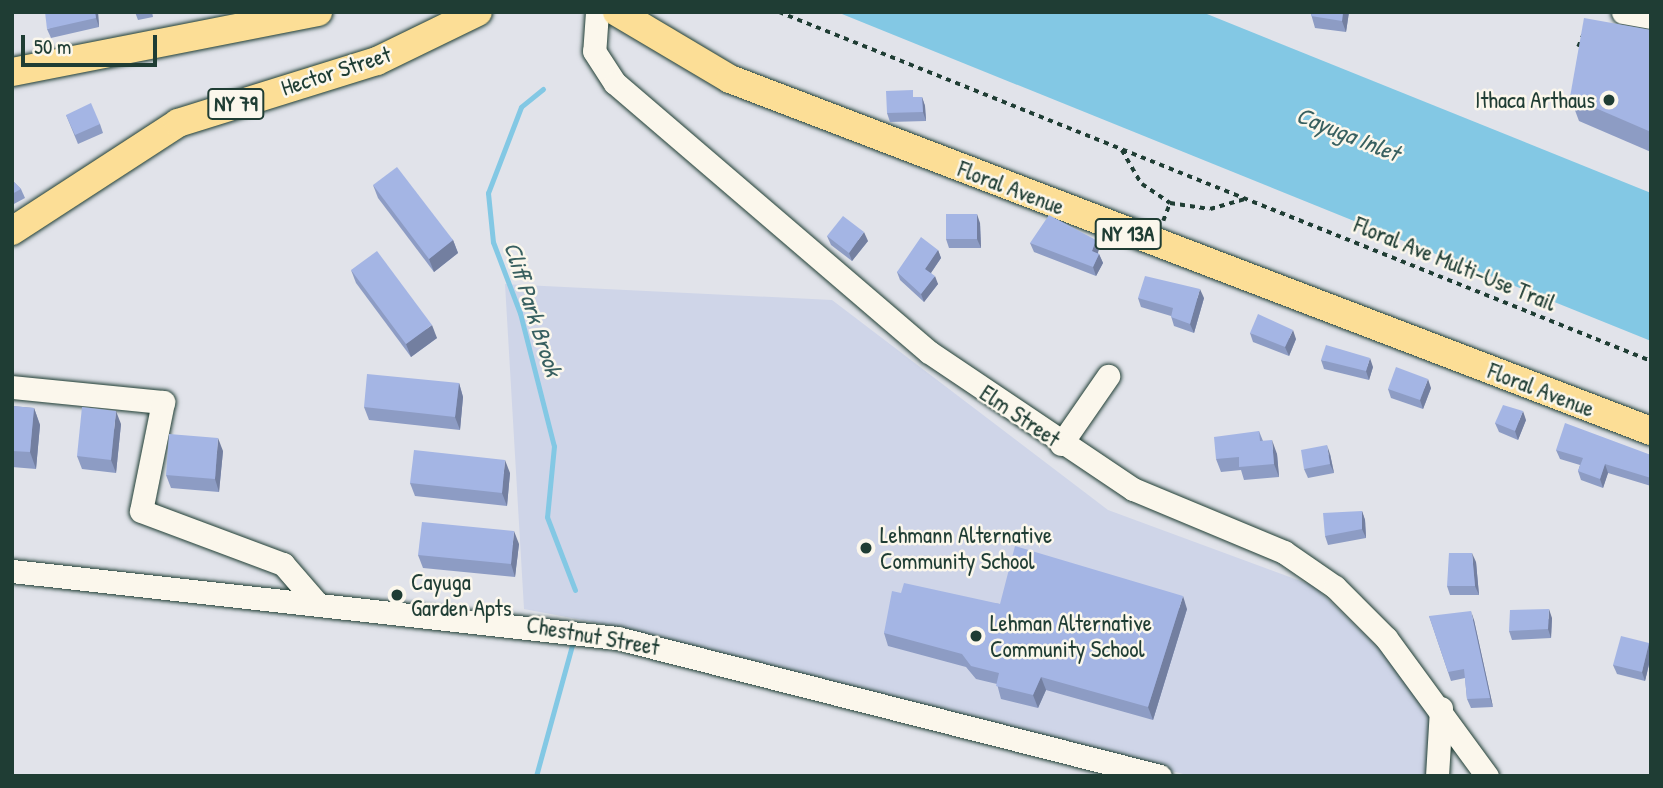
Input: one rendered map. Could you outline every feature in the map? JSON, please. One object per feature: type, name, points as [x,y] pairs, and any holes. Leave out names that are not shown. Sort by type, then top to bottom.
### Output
[{"type":"main road","points":[[12,72],[318,12]]},
{"type":"main road","name":"Hector Street","points":[[12,231],[178,123],[377,61],[478,12]]},
{"type":"main road","name":"Floral Avenue","points":[[617,12],[730,79],[1651,431]]},
{"type":"street","name":"Elm Street","points":[[597,12],[594,51],[625,92],[903,331],[1061,444],[1158,502],[1307,565],[1376,626],[1441,708],[1487,776]]},
{"type":"street","points":[[1623,12],[1651,18]]},
{"type":"street","points":[[1061,444],[1108,376]]},
{"type":"street","points":[[12,387],[163,402],[141,511],[283,564],[315,601]]},
{"type":"street","name":"Chestnut Street","points":[[12,571],[315,601],[617,638],[1160,776]]},
{"type":"street","points":[[1437,776],[1441,708]]},
{"type":"path","name":"Floral Ave Multi-Use Trail","points":[[779,12],[1651,361]]},
{"type":"path","points":[[1578,47],[1580,34],[1592,37]]},
{"type":"path","points":[[1122,150],[1142,184],[1170,203],[1210,209],[1245,199]]},
{"type":"shaded area","name":"Lehmann Alternative Community School","points":[[505,284],[832,300],[1108,510],[1314,586],[1441,708],[1434,776],[1191,776],[614,626],[524,609]]},
{"type":"water","name":"Cayuga Inlet","points":[[837,12],[1202,12],[1651,193],[1651,341]]},
{"type":"building","points":[[45,12],[95,12],[96,18],[47,29]]},
{"type":"building","points":[[1312,12],[1343,12],[1342,21],[1311,16]]},
{"type":"building","points":[[1584,18],[1651,30],[1651,132],[1570,97]]},
{"type":"building","points":[[913,90],[913,97],[922,97],[923,112],[887,113],[886,91]]},
{"type":"building","points":[[91,103],[100,124],[75,135],[66,115]]},
{"type":"building","points":[[397,167],[453,240],[429,259],[373,185]]},
{"type":"building","points":[[12,180],[21,189],[12,194]]},
{"type":"building","points":[[946,214],[977,214],[977,239],[946,239]]},
{"type":"building","points":[[1049,215],[1096,240],[1092,251],[1099,254],[1093,267],[1030,243]]},
{"type":"building","points":[[843,216],[864,232],[849,253],[827,236]]},
{"type":"building","points":[[921,237],[938,250],[925,269],[935,276],[921,294],[897,272]]},
{"type":"building","points":[[377,251],[432,325],[406,344],[351,270]]},
{"type":"building","points":[[1145,276],[1200,289],[1190,324],[1171,317],[1173,308],[1138,298]]},
{"type":"building","points":[[1258,314],[1293,330],[1285,347],[1250,333]]},
{"type":"building","points":[[1326,345],[1370,358],[1366,371],[1321,360]]},
{"type":"building","points":[[1396,367],[1428,379],[1420,400],[1388,389]]},
{"type":"building","points":[[367,374],[459,383],[455,417],[364,407]]},
{"type":"building","points":[[1503,405],[1523,411],[1515,431],[1495,423]]},
{"type":"building","points":[[12,406],[34,408],[30,452],[12,451]]},
{"type":"building","points":[[82,407],[116,411],[111,460],[77,456]]},
{"type":"building","points":[[1565,423],[1651,455],[1651,478],[1605,464],[1600,479],[1578,471],[1583,458],[1556,450]]},
{"type":"building","points":[[1259,431],[1260,441],[1272,440],[1274,464],[1239,467],[1239,457],[1216,459],[1214,437]]},
{"type":"building","points":[[169,434],[218,438],[215,479],[166,475]]},
{"type":"building","points":[[1327,445],[1330,464],[1304,469],[1301,450]]},
{"type":"building","points":[[414,450],[505,460],[502,493],[410,483]]},
{"type":"building","points":[[1362,511],[1362,529],[1325,536],[1323,513]]},
{"type":"building","points":[[422,522],[514,531],[511,564],[418,555]]},
{"type":"building","name":"Lehman Alternative Community School","points":[[1015,546],[1183,596],[1148,707],[1041,677],[1033,695],[996,686],[999,673],[971,666],[962,654],[884,633],[892,591],[901,593],[904,583],[1000,604]]},
{"type":"building","points":[[1449,553],[1472,553],[1475,586],[1447,586]]},
{"type":"building","points":[[1549,609],[1548,629],[1509,631],[1510,610]]},
{"type":"building","points":[[1471,611],[1490,698],[1467,699],[1464,669],[1448,672],[1429,616]]},
{"type":"building","points":[[1621,636],[1649,643],[1642,672],[1613,665]]},
{"type":"waterway","name":"Cliff Park Brook","points":[[543,89],[521,107],[488,193],[493,242],[520,313],[554,446],[547,517],[575,590]]},
{"type":"waterway","name":"Cliff Park Brook","points":[[536,776],[572,645]]},
{"type":"place","name":"Ithaca Arthaus","points":[[1609,100]]},
{"type":"place","name":"Lehmann Alternative Community School","points":[[866,548]]},
{"type":"place","name":"Cayuga Garden Apts","points":[[397,595]]},
{"type":"place","name":"Lehman Alternative Community School","points":[[976,636]]}]
